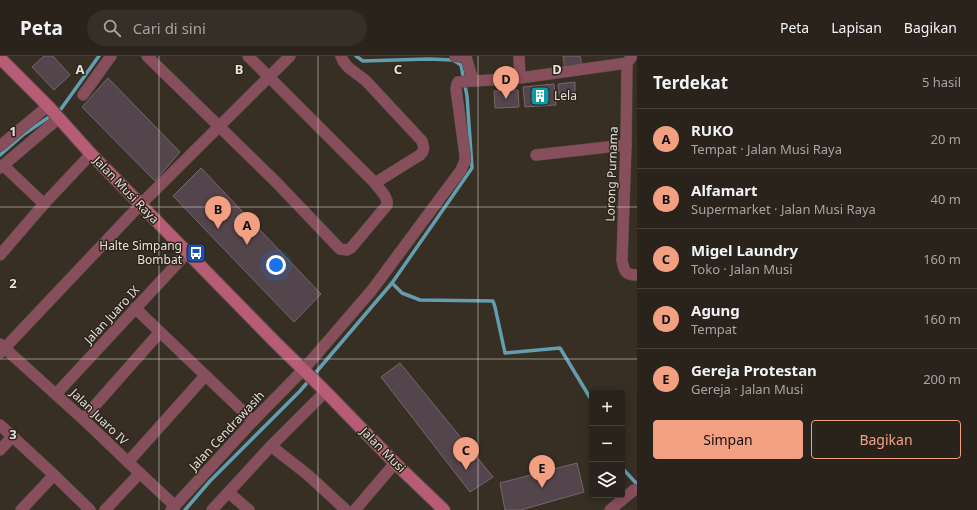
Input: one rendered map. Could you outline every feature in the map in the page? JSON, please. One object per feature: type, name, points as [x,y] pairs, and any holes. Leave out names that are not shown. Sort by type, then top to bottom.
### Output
[{"type":"street","points":[[83,95],[112,56]]},
{"type":"street","points":[[147,56],[276,182],[340,248],[347,250],[351,248],[387,205],[385,196],[375,183],[248,56]]},
{"type":"street","points":[[1,348],[140,204],[290,56]]},
{"type":"street","points":[[341,56],[351,71],[362,77],[367,82],[422,141],[424,147],[423,152],[420,155],[375,183]]},
{"type":"street","points":[[462,56],[471,81],[520,78],[630,59]]},
{"type":"street","points":[[519,56],[520,78]]},
{"type":"street","name":"Jalan Musi Raya","points":[[0,58],[187,253],[304,372],[324,390]]},
{"type":"street","name":"Lorong Purnama","points":[[630,59],[622,260],[626,273],[637,275]]},
{"type":"street","name":"Jalan Cendrawasih","points":[[173,508],[253,421],[304,372],[372,290],[461,170],[465,160],[465,155],[456,89],[458,82],[471,81]]},
{"type":"street","points":[[0,146],[54,113]]},
{"type":"street","points":[[44,204],[2,166],[54,113]]},
{"type":"street","points":[[536,155],[626,145]]},
{"type":"street","points":[[0,255],[44,204],[91,154]]},
{"type":"street","name":"Jalan Juaro IX","points":[[56,394],[187,253]]},
{"type":"street","points":[[135,308],[253,421]]},
{"type":"street","points":[[83,419],[160,332]]},
{"type":"street","name":"Jalan Juaro IV","points":[[1,348],[56,394],[83,419],[140,473],[173,508]]},
{"type":"street","points":[[128,462],[205,376]]},
{"type":"street","points":[[212,510],[324,390]]},
{"type":"street","name":"Jalan Musi","points":[[324,390],[395,463],[444,510]]},
{"type":"street","points":[[0,425],[90,510]]},
{"type":"street","points":[[0,450],[12,437]]},
{"type":"street","points":[[271,446],[308,475],[346,510]]},
{"type":"street","points":[[355,510],[395,463]]},
{"type":"street","points":[[105,510],[140,473]]},
{"type":"street","points":[[22,510],[54,475]]},
{"type":"street","points":[[610,510],[634,490]]},
{"type":"street","points":[[229,493],[249,510]]},
{"type":"building","points":[[44,56],[53,56],[70,75],[54,90],[32,67]]},
{"type":"building","points":[[563,56],[580,56],[582,67],[565,69]]},
{"type":"building","points":[[108,78],[180,152],[155,181],[82,107]]},
{"type":"building","points":[[575,82],[575,100],[560,101],[558,84]]},
{"type":"building","name":"Lela","points":[[554,84],[556,105],[525,107],[523,87]]},
{"type":"building","points":[[518,90],[519,107],[495,108],[494,91]]},
{"type":"building","points":[[201,168],[321,294],[294,322],[173,196]]},
{"type":"building","name":"Halte Simpang Bombat","points":[[195,247],[202,254],[198,259],[191,252]]},
{"type":"building","points":[[400,363],[493,477],[470,492],[381,377]]},
{"type":"building","points":[[577,463],[584,492],[521,510],[505,510],[500,483]]},
{"type":"waterway","points":[[0,155],[24,134],[61,109],[99,56]]},
{"type":"waterway","points":[[185,510],[210,481],[300,391],[392,283],[472,168],[467,96],[461,65],[453,60],[428,59],[363,61],[356,56]]},
{"type":"waterway","points":[[392,283],[402,293],[420,300],[493,301],[505,353],[560,348],[589,396]]},
{"type":"waterway","points":[[625,471],[637,484]]},
{"type":"place","name":"Lela","points":[[540,96]]},
{"type":"place","name":"Agung","points":[[506,99]]},
{"type":"place","name":"Alfamart","points":[[218,229]]},
{"type":"place","name":"RUKO","points":[[247,245]]},
{"type":"place","name":"Halte Simpang Bombat","points":[[196,253]]},
{"type":"place","name":"Migel Laundry","points":[[466,470]]},
{"type":"place","name":"Gereja Protestan","points":[[542,488]]}]
